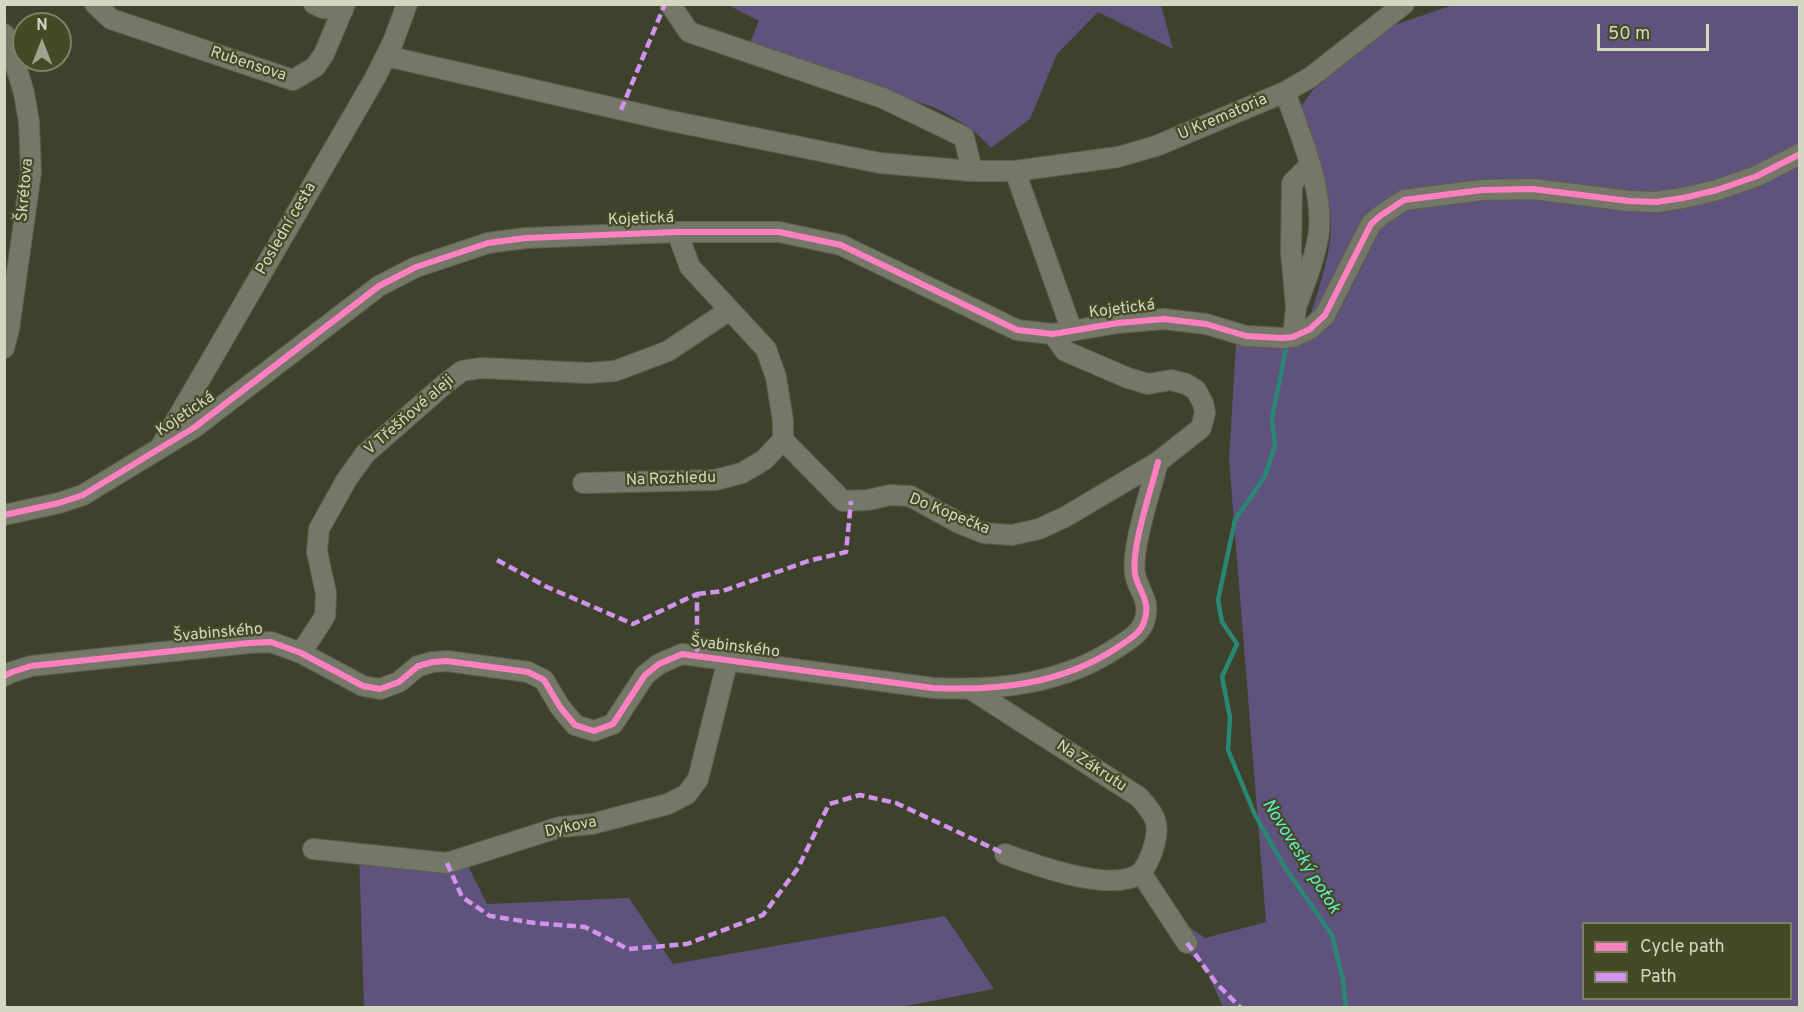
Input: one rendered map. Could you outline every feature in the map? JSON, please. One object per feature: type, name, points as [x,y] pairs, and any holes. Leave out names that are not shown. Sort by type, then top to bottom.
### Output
[{"type":"street","name":"Rubensova","points":[[96,4],[111,19],[293,80],[315,67],[324,54],[344,7],[323,8],[314,4]]},
{"type":"street","name":"Poslední cesta","points":[[158,450],[375,78],[407,4]]},
{"type":"street","points":[[670,4],[689,32],[884,98],[964,137],[972,171]]},
{"type":"street","name":"U Krematoria","points":[[386,56],[671,121],[880,163],[972,171],[1015,171],[1118,157],[1156,146],[1286,92],[1311,77],[1404,4]]},
{"type":"street","name":"Škrétova","points":[[4,34],[24,93],[29,122],[31,172],[6,331]]},
{"type":"street","points":[[1286,92],[1310,165],[1317,201],[1318,231],[1296,307]]},
{"type":"street","points":[[1293,337],[1310,329],[1325,315],[1371,224],[1404,201],[1482,190],[1533,189],[1629,201],[1656,202],[1717,190],[1757,176],[1800,154]]},
{"type":"street","points":[[1293,337],[1296,307],[1291,252],[1292,183],[1310,165]]},
{"type":"street","name":"Kojetická","points":[[1015,171],[1060,293],[1063,333]]},
{"type":"street","points":[[677,232],[690,267],[766,350],[776,377],[783,421],[783,440]]},
{"type":"street","name":"Kojetická","points":[[4,515],[83,495],[158,450],[195,427],[380,286],[416,267],[475,246],[526,238],[677,232],[779,232],[841,245],[1017,330],[1063,333],[1118,322],[1164,319],[1206,324],[1246,336],[1293,337]]},
{"type":"street","name":"V Třešňové aleji","points":[[301,653],[325,616],[326,593],[317,552],[319,529],[347,479],[365,454],[446,383],[462,371],[481,368],[588,373],[615,371],[668,351],[728,310]]},
{"type":"street","points":[[1063,333],[1065,351],[1128,378],[1148,384],[1171,380],[1186,384],[1196,390],[1205,413],[1201,428],[1158,462]]},
{"type":"street","name":"Do Kopečka","points":[[783,440],[843,501],[867,500],[890,495],[910,496],[959,523],[984,533],[1012,535],[1039,529],[1065,517],[1158,462]]},
{"type":"street","name":"Na Rozhledu","points":[[583,483],[715,480],[741,473],[764,460],[783,440]]},
{"type":"street","name":"Švabinského","points":[[4,676],[31,666],[271,642],[301,653],[363,686],[380,689],[399,682],[418,666],[433,662],[447,661],[528,672],[544,680],[560,707],[575,725],[594,731],[613,724],[645,675],[659,664],[682,654],[933,688],[972,690],[1019,685],[1071,672],[1104,656],[1135,636],[1144,622],[1146,599],[1136,576],[1134,558],[1158,462]]},
{"type":"street","name":"Dykova","points":[[313,849],[447,863],[560,827],[592,824],[668,804],[687,794],[698,779],[728,659]]},
{"type":"street","name":"Na Zákrutu","points":[[972,690],[1138,797],[1154,814],[1157,831],[1154,848],[1141,873]]},
{"type":"street","points":[[1005,854],[1050,870],[1094,879],[1126,879],[1141,873],[1187,943]]},
{"type":"shaded area","points":[[728,5],[1161,5],[1173,49],[1098,12],[1057,54],[1030,119],[991,148],[964,124],[933,107],[749,45],[759,21]]},
{"type":"shaded area","points":[[1453,5],[1799,5],[1799,1007],[1223,1007],[1205,967],[1183,948],[1148,898],[1205,938],[1266,922],[1229,460],[1236,344],[1271,346],[1303,339],[1324,269],[1331,228],[1329,198],[1300,108],[1312,91],[1380,30]]},
{"type":"shaded area","points":[[359,853],[466,862],[487,904],[629,898],[673,964],[945,916],[994,989],[895,1008],[364,1007]]},
{"type":"waterway","name":"Novoveský potok","points":[[1286,349],[1272,418],[1275,445],[1265,476],[1235,520],[1218,600],[1222,622],[1237,644],[1222,677],[1230,717],[1228,750],[1255,815],[1286,869],[1332,935],[1343,980],[1346,1008]]},
{"type":"marked path","points":[[621,110],[665,4]]},
{"type":"marked path","points":[[697,594],[723,591],[808,561],[846,552],[851,501]]},
{"type":"marked path","points":[[497,560],[547,587],[633,624],[697,594],[697,656]]},
{"type":"marked path","points":[[447,863],[462,897],[490,916],[585,927],[628,949],[687,944],[763,915],[798,868],[829,804],[860,795],[896,803],[1005,854]]},
{"type":"marked path","points":[[1187,943],[1216,983],[1241,1008]]},
{"type":"cycle path","points":[[4,515],[59,503],[83,495],[195,427],[379,286],[416,267],[488,243],[526,238],[677,232],[779,232],[841,245],[1017,330],[1053,334],[1118,323],[1164,319],[1206,324],[1246,336],[1282,338],[1293,337],[1310,329],[1325,315],[1371,224],[1404,200],[1482,190],[1533,189],[1629,201],[1656,202],[1717,190],[1757,176],[1800,154]]},
{"type":"cycle path","points":[[4,676],[31,666],[271,642],[301,653],[363,686],[380,689],[399,682],[418,666],[433,662],[447,661],[528,672],[544,680],[560,707],[575,725],[594,731],[613,724],[645,675],[659,664],[682,654],[933,688],[982,688],[1029,683],[1097,660],[1130,639],[1142,626],[1146,608],[1135,574],[1136,549],[1158,462]]}]
